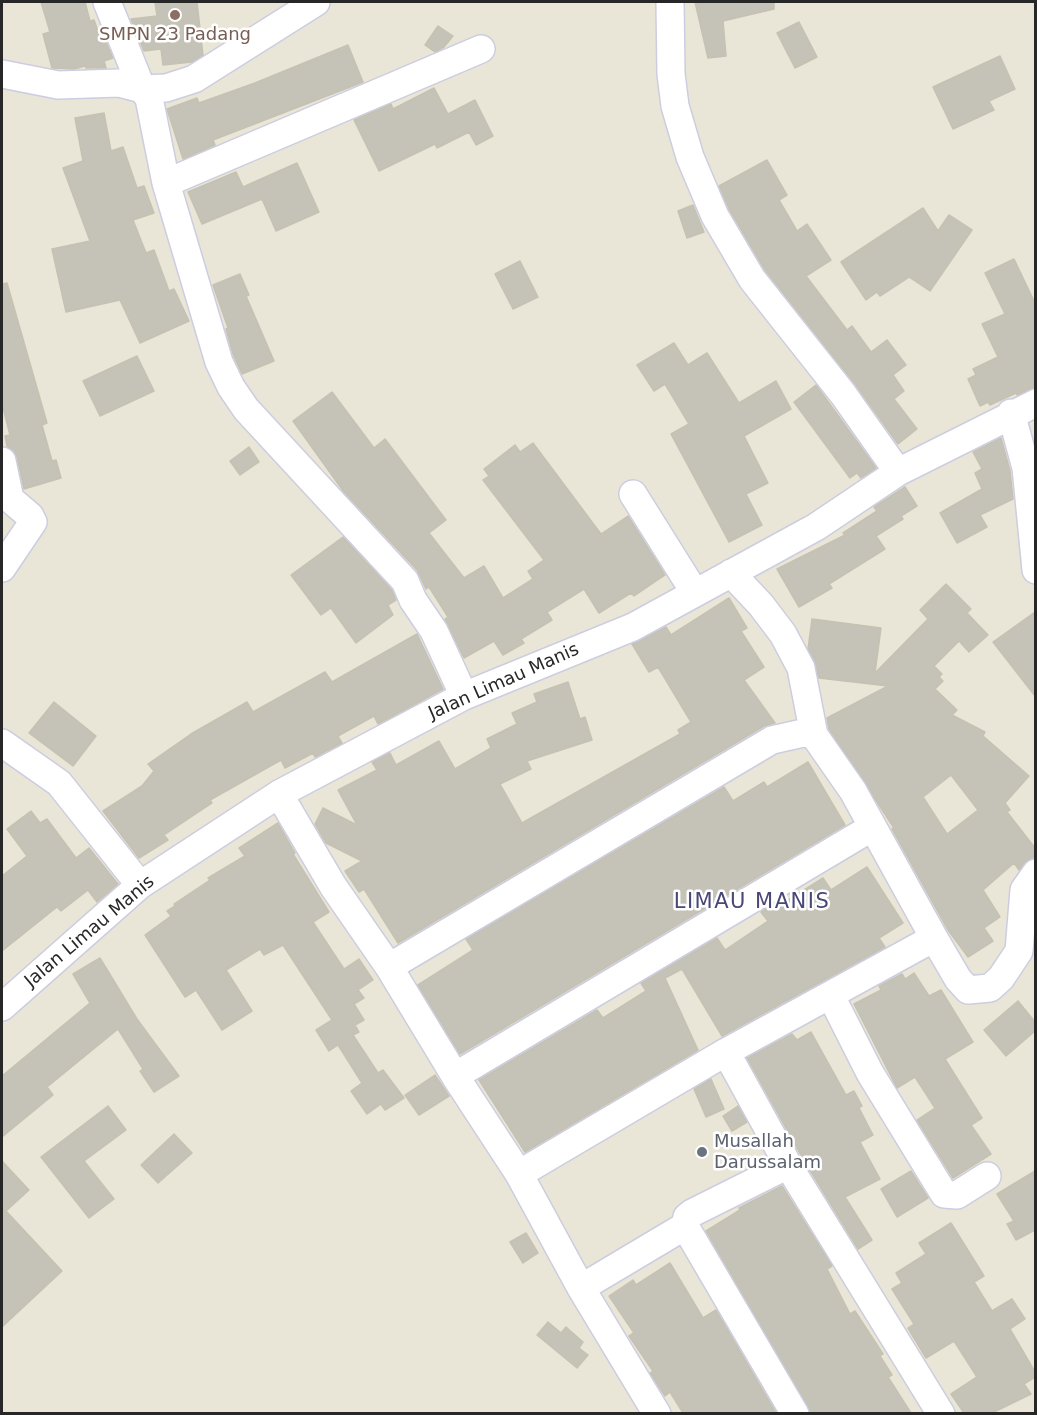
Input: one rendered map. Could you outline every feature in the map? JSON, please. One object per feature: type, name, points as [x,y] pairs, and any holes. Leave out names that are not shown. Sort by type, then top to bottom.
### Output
[{"type":"street","points":[[107,2],[142,89],[153,107],[166,183],[219,362],[231,387],[246,409],[405,581],[413,600],[434,631],[464,696]]},
{"type":"street","points":[[2,74],[58,85],[119,83],[142,89],[166,88],[194,79],[315,2]]},
{"type":"street","points":[[670,2],[671,74],[675,106],[690,157],[715,216],[752,279],[843,394],[898,472]]},
{"type":"street","points":[[166,183],[481,49]]},
{"type":"street","points":[[1023,408],[1035,570]]},
{"type":"street","name":"Jalan Limau Manis","points":[[2,1007],[140,885],[279,794],[464,696],[633,627],[816,527],[898,472],[1023,408]]},
{"type":"street","points":[[2,461],[6,497],[30,516],[33,522],[2,568]]},
{"type":"street","points":[[633,494],[695,593]]},
{"type":"street","points":[[731,573],[777,626],[801,668],[814,735],[853,791],[871,828],[958,980],[968,990],[990,988],[1001,978],[1020,951],[1024,890],[1035,873]]},
{"type":"street","points":[[389,967],[772,740],[803,733],[814,735]]},
{"type":"street","points":[[2,743],[59,783],[140,885]]},
{"type":"street","points":[[279,794],[333,886],[389,967],[455,1076],[519,1174],[581,1288],[657,1413]]},
{"type":"street","points":[[455,1076],[871,828]]},
{"type":"street","points":[[519,1174],[726,1052],[934,938]]},
{"type":"street","points":[[831,996],[870,1072],[944,1194],[957,1195],[987,1176]]},
{"type":"street","points":[[726,1052],[788,1165],[941,1413]]},
{"type":"street","points":[[788,1165],[692,1213],[687,1217],[685,1226],[795,1413]]},
{"type":"street","points":[[581,1288],[685,1226]]},
{"type":"building","points":[[41,2],[85,2],[90,21],[94,20],[113,58],[104,61],[106,68],[86,68],[85,66],[74,69],[52,68],[43,34],[50,32]]},
{"type":"building","points":[[155,2],[197,2],[203,55],[192,62],[163,65],[161,49],[144,51],[131,19],[157,16]]},
{"type":"building","points":[[695,2],[774,2],[774,9],[723,21],[726,56],[708,58]]},
{"type":"building","points":[[799,22],[817,57],[795,68],[777,33]]},
{"type":"building","points":[[438,26],[453,36],[444,47],[435,52],[425,45]]},
{"type":"building","points":[[348,45],[363,82],[213,140],[215,145],[183,159],[167,109],[197,98],[199,103]]},
{"type":"building","points":[[1000,56],[1015,89],[989,101],[994,110],[953,129],[933,87]]},
{"type":"building","points":[[434,88],[448,114],[475,100],[493,136],[476,145],[469,132],[437,148],[435,144],[379,171],[354,120],[391,104],[393,109]]},
{"type":"building","points":[[104,113],[111,151],[123,147],[137,188],[144,186],[154,213],[133,220],[146,253],[154,250],[169,291],[174,289],[189,321],[140,343],[120,300],[66,312],[52,249],[90,241],[63,168],[83,161],[75,118]]},
{"type":"building","points":[[767,160],[787,195],[779,200],[797,231],[807,224],[831,260],[806,276],[847,330],[852,326],[871,352],[887,340],[906,365],[893,375],[904,391],[894,399],[917,429],[898,444],[855,384],[765,270],[729,209],[719,186]]},
{"type":"building","points":[[297,163],[319,212],[276,231],[262,199],[202,224],[188,192],[236,172],[243,187]]},
{"type":"building","points":[[693,205],[704,232],[687,238],[678,211]]},
{"type":"building","points":[[923,208],[938,231],[949,215],[972,230],[930,291],[909,277],[880,296],[877,292],[866,300],[841,262]]},
{"type":"building","points":[[1014,259],[1035,303],[1035,387],[990,405],[988,402],[980,406],[968,379],[976,375],[973,369],[998,357],[982,324],[1005,314],[985,273]]},
{"type":"building","points":[[520,261],[538,297],[513,309],[495,274]]},
{"type":"building","points":[[240,274],[249,295],[246,296],[274,361],[242,374],[233,354],[226,329],[228,328],[213,285]]},
{"type":"building","points":[[7,283],[47,423],[42,425],[52,461],[56,460],[61,478],[24,489],[17,457],[7,446],[5,436],[10,435],[2,404],[2,284]]},
{"type":"building","points":[[674,343],[688,365],[707,353],[739,403],[776,381],[791,409],[744,436],[768,483],[746,494],[762,525],[729,542],[671,434],[689,424],[665,384],[654,391],[637,365]]},
{"type":"building","points":[[137,356],[154,391],[100,416],[83,381]]},
{"type":"building","points":[[816,385],[876,468],[861,478],[857,473],[850,478],[794,402]]},
{"type":"building","points":[[332,392],[374,448],[385,439],[446,520],[429,533],[464,578],[484,566],[503,598],[533,579],[528,571],[544,560],[483,480],[489,476],[484,469],[515,445],[520,452],[533,443],[601,534],[628,516],[665,575],[634,596],[631,593],[599,613],[584,589],[547,612],[552,620],[521,639],[524,643],[503,655],[494,641],[464,658],[445,619],[448,617],[429,587],[426,589],[417,570],[344,492],[293,421]]},
{"type":"building","points":[[1001,438],[1010,471],[1013,499],[980,515],[987,527],[957,543],[940,513],[982,489],[975,473],[982,469],[973,452]]},
{"type":"building","points":[[249,447],[259,462],[240,475],[230,461]]},
{"type":"building","points":[[905,487],[917,506],[901,516],[903,519],[876,536],[885,549],[829,584],[832,588],[799,607],[777,569],[845,535],[843,533],[877,511],[874,507]]},
{"type":"building","points":[[343,537],[392,590],[396,600],[388,605],[393,615],[356,643],[331,608],[321,615],[291,575]]},
{"type":"building","points":[[946,584],[971,609],[967,613],[988,635],[969,652],[959,641],[934,666],[942,674],[939,677],[943,681],[935,689],[957,710],[952,715],[985,732],[983,736],[1029,776],[1005,803],[1010,810],[1007,812],[1035,848],[1035,858],[1029,859],[1019,870],[1014,863],[983,890],[1000,917],[984,928],[993,941],[968,957],[948,930],[892,829],[894,828],[829,729],[827,718],[888,686],[819,678],[808,649],[812,619],[881,628],[875,673],[928,619],[920,610]],"holes":[[[951,775],[978,810],[947,834],[923,797]]]},
{"type":"building","points":[[729,598],[747,628],[741,631],[764,667],[744,680],[775,723],[764,726],[398,943],[364,889],[359,892],[345,871],[362,861],[326,843],[315,824],[323,808],[357,825],[338,790],[377,770],[372,762],[390,753],[396,765],[439,741],[455,769],[491,748],[487,739],[517,724],[512,713],[537,702],[534,694],[568,682],[580,719],[585,717],[592,740],[527,761],[531,769],[500,784],[522,823],[680,734],[678,730],[691,722],[658,667],[649,672],[632,644],[666,627],[671,635]]},
{"type":"building","points":[[1035,612],[1035,696],[993,642]]},
{"type":"building","points":[[417,634],[443,689],[378,724],[374,716],[338,736],[342,743],[315,757],[313,753],[285,768],[281,760],[210,800],[212,803],[164,835],[168,840],[139,858],[103,811],[142,786],[154,771],[148,764],[191,734],[247,702],[253,712],[325,672],[332,682]]},
{"type":"building","points":[[54,702],[96,736],[73,766],[29,733]]},
{"type":"building","points":[[808,762],[845,825],[460,1054],[418,985],[473,950],[466,939],[724,787],[733,801],[764,782],[767,787]]},
{"type":"building","points":[[31,811],[40,823],[47,819],[76,858],[89,848],[118,884],[97,902],[88,890],[61,911],[57,907],[2,951],[2,876],[27,856],[7,829]]},
{"type":"building","points":[[278,823],[295,853],[293,854],[329,912],[313,922],[344,969],[359,959],[373,980],[358,990],[364,998],[354,1004],[364,1020],[355,1025],[359,1032],[353,1035],[378,1073],[383,1070],[404,1098],[385,1110],[381,1104],[367,1114],[351,1091],[362,1083],[338,1045],[329,1051],[316,1030],[332,1020],[283,945],[264,955],[260,949],[226,970],[252,1011],[222,1030],[196,990],[185,997],[145,935],[171,916],[167,911],[175,906],[174,904],[210,880],[208,878],[245,856],[239,848]]},
{"type":"building","points":[[867,867],[903,923],[879,938],[885,947],[722,1036],[682,969],[665,978],[698,1050],[525,1152],[479,1080],[597,1010],[603,1018],[646,991],[641,983],[717,938],[725,950],[768,921],[761,912],[780,901],[782,904],[823,878],[831,890]]},
{"type":"building","points":[[100,958],[137,1019],[179,1076],[154,1092],[140,1071],[143,1069],[118,1029],[47,1087],[53,1095],[2,1137],[2,1076],[90,1003],[73,974]]},
{"type":"building","points":[[914,973],[929,996],[941,990],[973,1042],[945,1059],[982,1118],[971,1125],[991,1154],[953,1178],[917,1120],[935,1108],[915,1077],[897,1088],[854,1004],[881,990],[879,986],[902,974],[905,979]]},
{"type":"building","points":[[1018,1001],[1035,1022],[1035,1031],[1006,1056],[984,1030]]},
{"type":"building","points":[[811,1032],[846,1095],[854,1091],[862,1106],[859,1108],[873,1135],[860,1142],[880,1179],[845,1197],[872,1240],[858,1249],[802,1157],[747,1058],[792,1034],[797,1040]]},
{"type":"building","points":[[435,1075],[449,1096],[419,1115],[405,1095]]},
{"type":"building","points":[[711,1079],[724,1109],[706,1117],[694,1089]]},
{"type":"building","points":[[108,1106],[126,1130],[84,1161],[114,1199],[89,1218],[41,1157]]},
{"type":"building","points":[[738,1106],[747,1122],[732,1131],[723,1116]]},
{"type":"building","points":[[174,1134],[192,1153],[158,1183],[141,1165]]},
{"type":"building","points":[[2,1161],[29,1190],[6,1211],[62,1271],[2,1327]]},
{"type":"building","points":[[911,1171],[928,1198],[897,1217],[881,1189]]},
{"type":"building","points":[[1035,1171],[1035,1230],[1016,1240],[1007,1224],[1014,1221],[997,1194]]},
{"type":"building","points":[[782,1186],[832,1266],[827,1269],[850,1314],[855,1311],[883,1354],[880,1356],[892,1375],[888,1377],[911,1413],[811,1413],[706,1231],[740,1210],[739,1208]]},
{"type":"building","points":[[951,1223],[984,1276],[974,1282],[992,1311],[1012,1299],[1025,1319],[1010,1329],[1035,1372],[1035,1377],[1024,1384],[1031,1394],[992,1413],[964,1413],[951,1394],[977,1377],[954,1341],[926,1358],[908,1328],[914,1324],[892,1289],[902,1283],[896,1273],[926,1254],[919,1243]]},
{"type":"building","points":[[526,1233],[538,1253],[523,1263],[510,1242]]},
{"type":"building","points":[[670,1263],[703,1318],[716,1310],[776,1413],[683,1413],[670,1392],[665,1396],[650,1373],[653,1371],[629,1336],[634,1333],[609,1296],[633,1280],[636,1285]]},
{"type":"building","points":[[548,1322],[561,1333],[566,1327],[583,1342],[579,1348],[588,1355],[577,1368],[537,1335]]},
{"type":"place","name":"SMPN 23 Padang","points":[[175,15]]},
{"type":"place","name":"Musallah Darussalam","points":[[702,1152]]},
{"type":"district","name":"LIMAU MANIS","points":[[752,903]]}]
